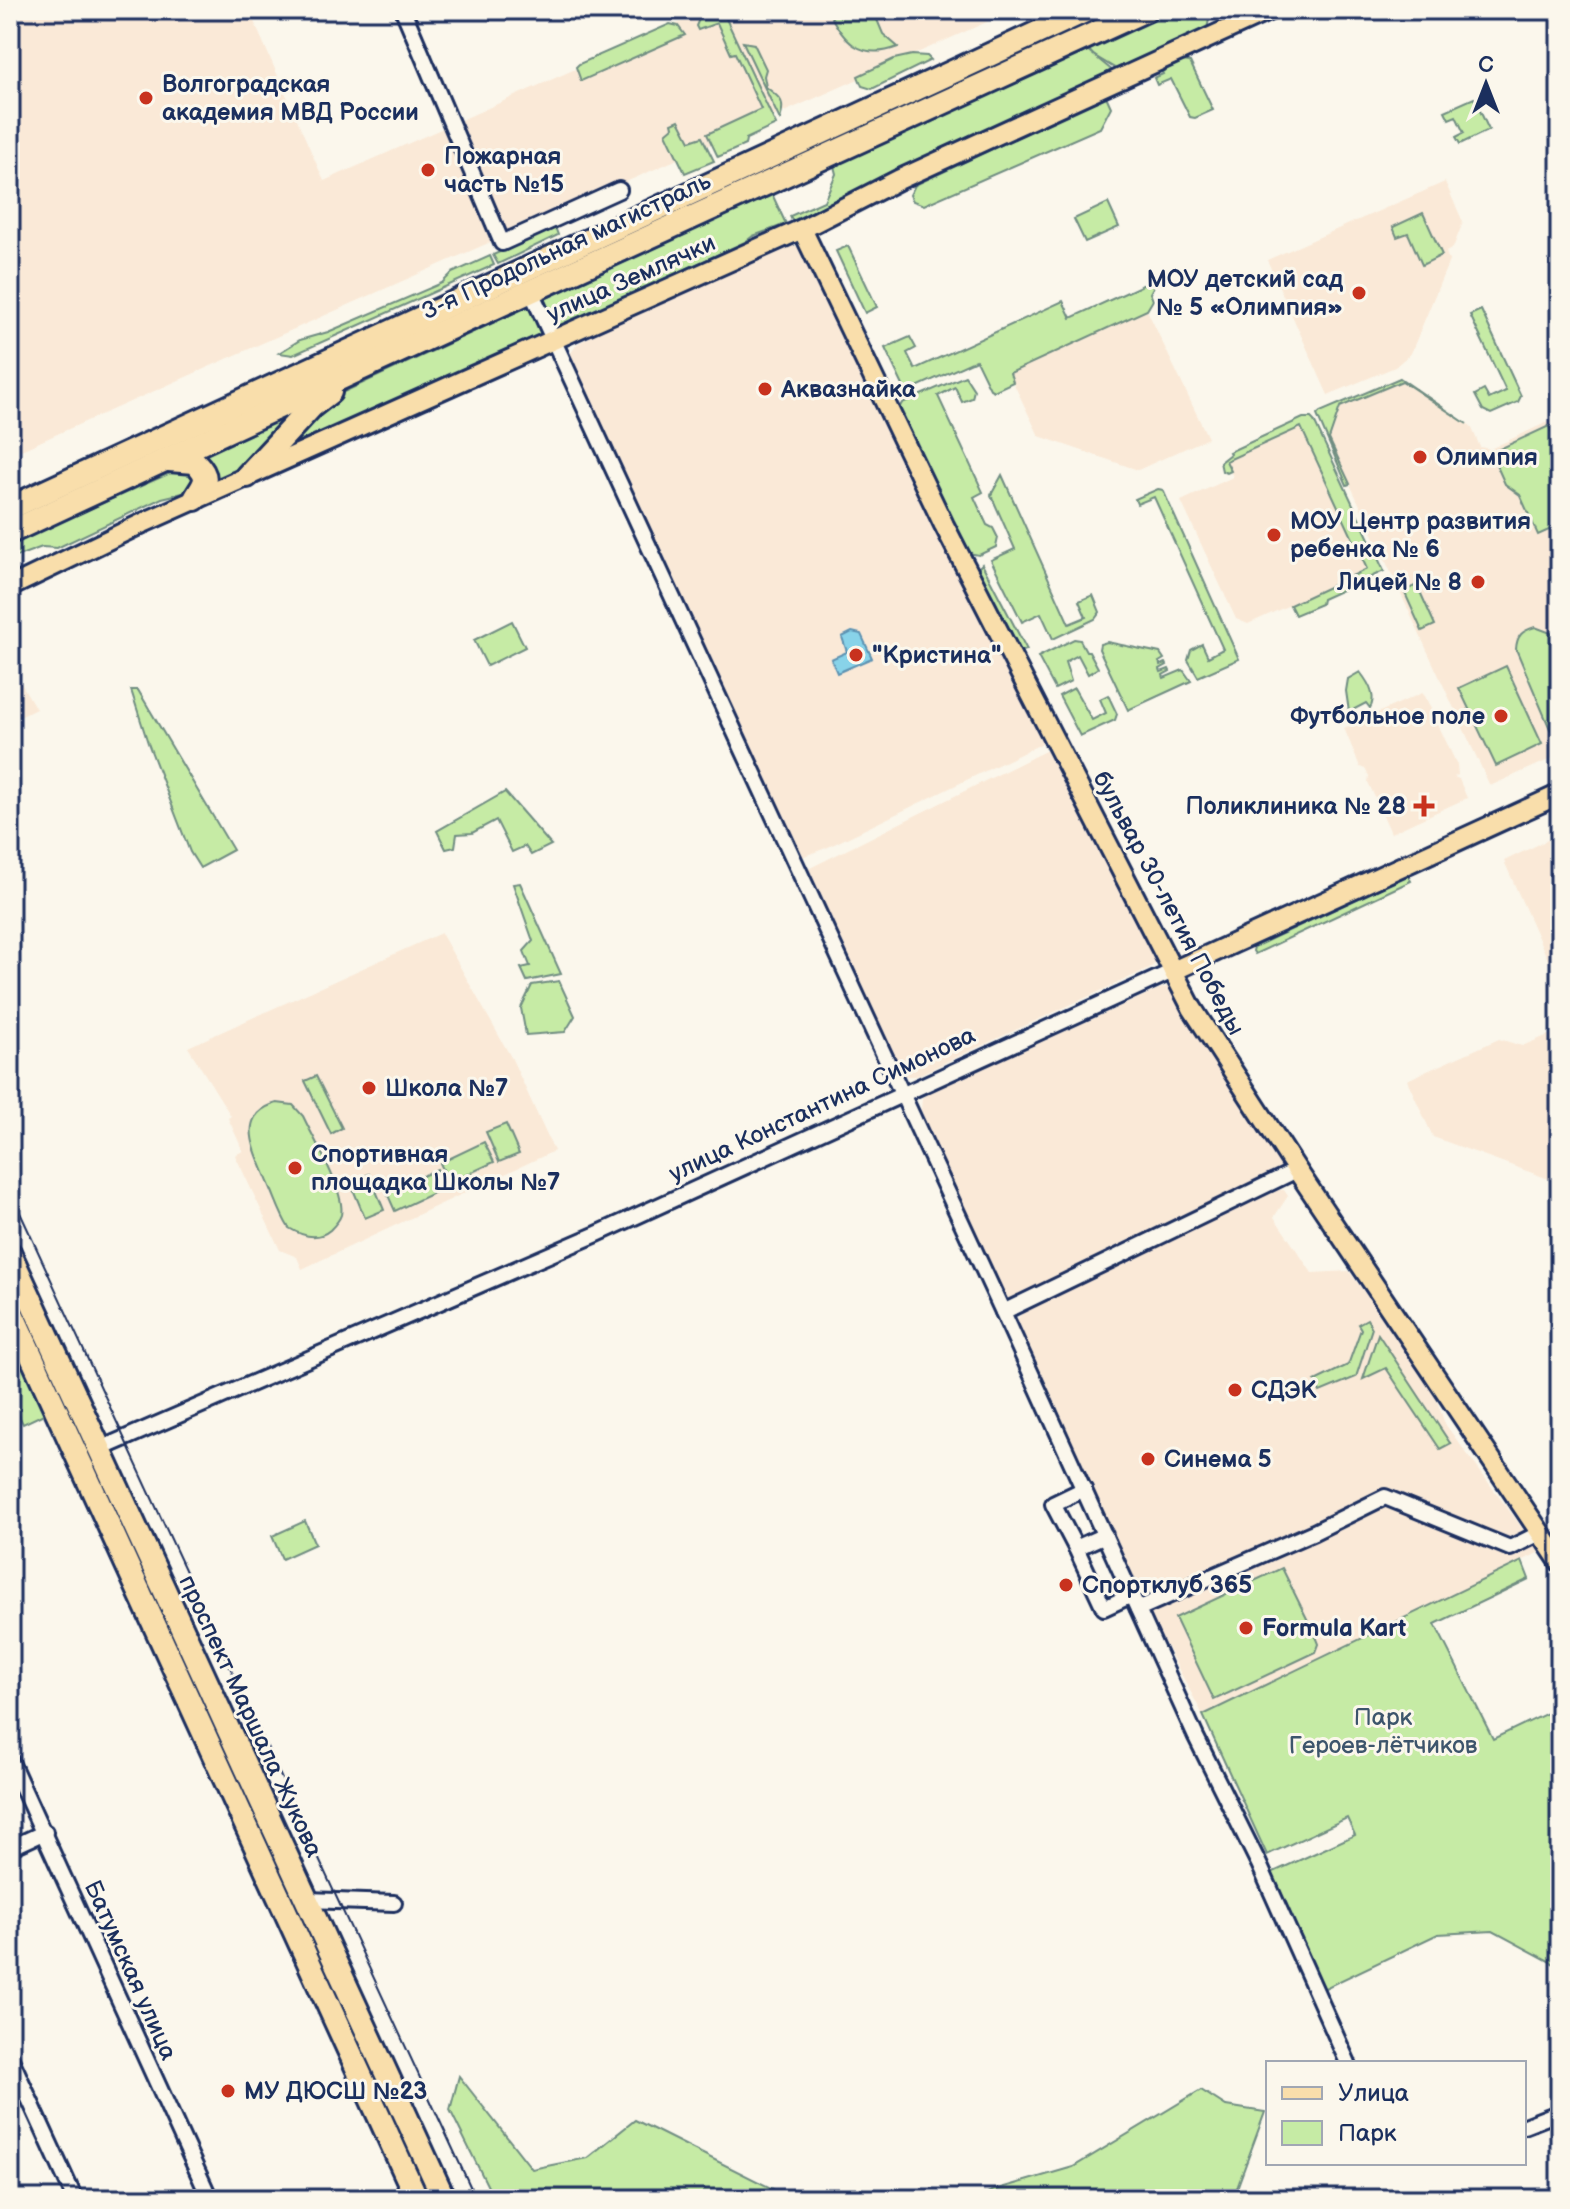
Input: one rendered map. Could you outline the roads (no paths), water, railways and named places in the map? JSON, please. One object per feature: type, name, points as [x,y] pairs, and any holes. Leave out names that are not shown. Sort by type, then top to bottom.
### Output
[{"type":"highway","name":"3-я Продольная магистраль","points":[[10,508],[1087,10]]},
{"type":"highway","name":"3-я Продольная магистраль","points":[[10,532],[1146,10]]},
{"type":"highway","points":[[247,476],[312,406],[356,371]]},
{"type":"highway","points":[[164,460],[195,462],[204,471],[205,483],[195,499]]},
{"type":"highway","name":"проспект Маршала Жукова","points":[[10,1254],[444,2199]]},
{"type":"highway","name":"проспект Маршала Жукова","points":[[10,1309],[417,2199]]},
{"type":"main road","name":"улица Землячки","points":[[10,587],[195,499],[802,229],[898,180],[1270,10]]},
{"type":"main road","name":"бульвар 30-летия Победы","points":[[802,229],[944,525],[1192,1008],[1560,1562]]},
{"type":"main road","name":"улица Константина Симонова","points":[[1173,971],[1560,794]]},
{"type":"street","points":[[403,10],[502,243],[619,190]]},
{"type":"street","points":[[525,294],[534,298],[1196,1737],[1259,1864],[1347,2061]]},
{"type":"street","name":"улица Константина Симонова","points":[[100,1449],[597,1234],[1173,971]]},
{"type":"street","points":[[1003,1312],[1297,1170]]},
{"type":"street","points":[[1084,1489],[1053,1504],[1104,1608],[1135,1602],[1314,1532],[1385,1497],[1510,1548],[1540,1533]]},
{"type":"street","points":[[1076,1548],[1105,1535]]},
{"type":"street","name":"Батумская улица","points":[[10,1760],[210,2199]]},
{"type":"street","points":[[10,1848],[45,1832]]},
{"type":"street","points":[[307,1900],[394,1903]]},
{"type":"street","points":[[10,2057],[75,2199]]},
{"type":"street","points":[[1526,2125],[1560,2112]]},
{"type":"water","name":"\"Кристина\"","points":[[852,632],[861,634],[872,658],[837,673],[831,659],[847,652],[842,637]]},
{"type":"tram line","points":[[10,1191],[476,2199]]},
{"type":"place","name":"Волгоградская академия МВД России","points":[[146,98]]},
{"type":"place","name":"Пожарная часть №15","points":[[428,170]]},
{"type":"place","name":"МОУ детский сад № 5 «Олимпия»","points":[[1359,293]]},
{"type":"place","name":"Аквазнайка","points":[[765,389]]},
{"type":"place","name":"Олимпия","points":[[1420,457]]},
{"type":"place","name":"МОУ Центр развития ребенка № 6","points":[[1274,535]]},
{"type":"place","name":"Лицей № 8","points":[[1478,582]]},
{"type":"place","name":"\"Кристина\"","points":[[856,655]]},
{"type":"place","name":"Футбольное поле","points":[[1501,716]]},
{"type":"place","name":"Поликлиника № 28","points":[[1424,806]]},
{"type":"place","name":"Школа №7","points":[[369,1088]]},
{"type":"place","name":"Спортивная площадка Школы №7","points":[[295,1168]]},
{"type":"place","name":"СДЭК","points":[[1235,1390]]},
{"type":"place","name":"Синема 5","points":[[1148,1459]]},
{"type":"place","name":"Спортклуб 365","points":[[1066,1585]]},
{"type":"place","name":"Formula Kart","points":[[1246,1628]]},
{"type":"place","name":"МУ ДЮСШ №23","points":[[228,2091]]},
{"type":"park label","name":"Парк Героев-лётчиков","points":[[1383,1731]]}]
